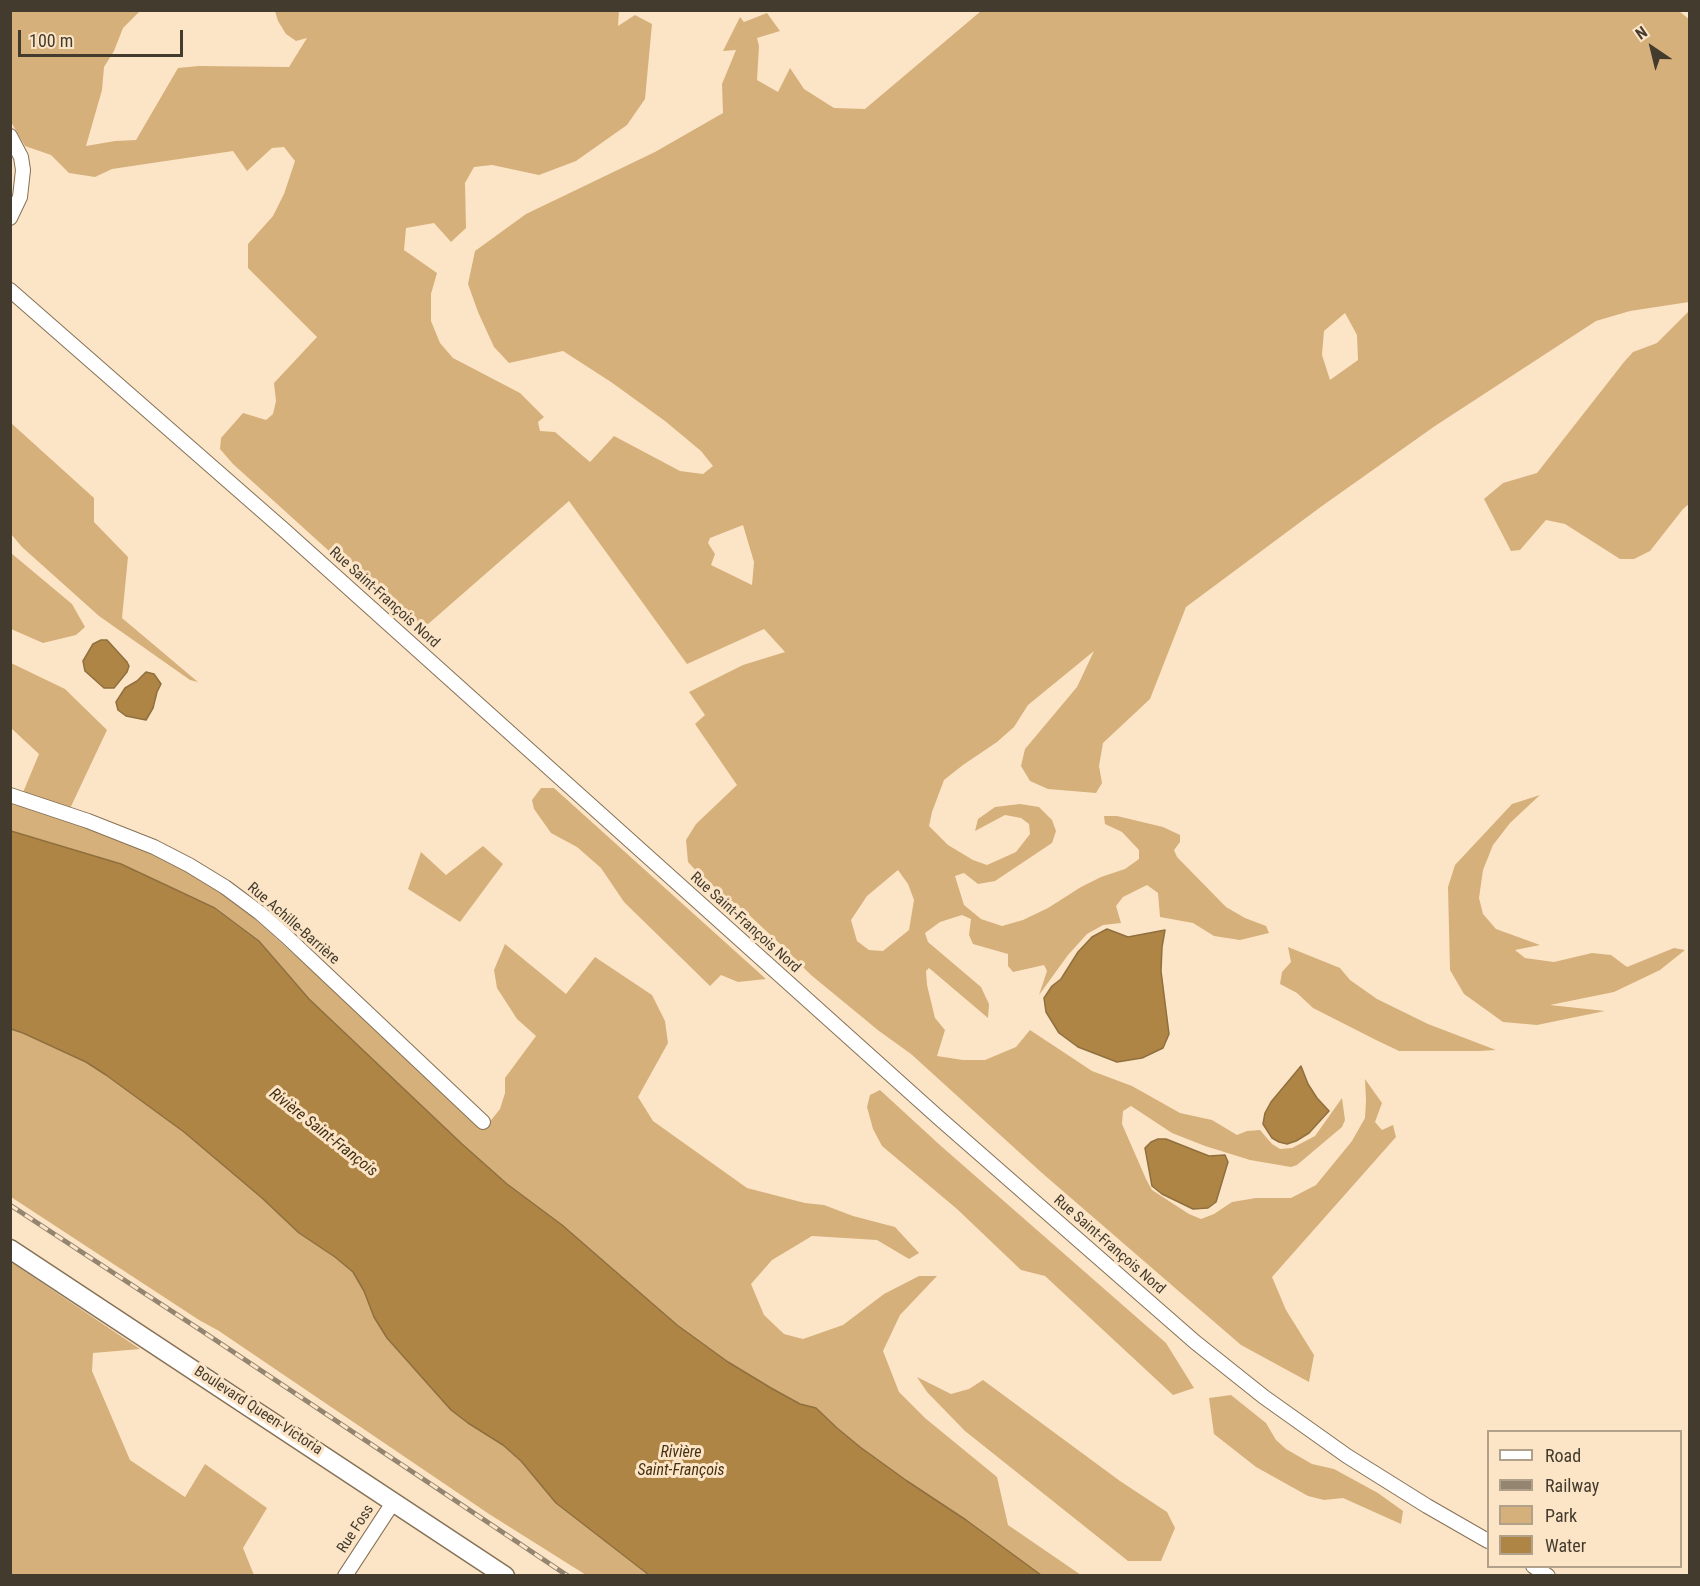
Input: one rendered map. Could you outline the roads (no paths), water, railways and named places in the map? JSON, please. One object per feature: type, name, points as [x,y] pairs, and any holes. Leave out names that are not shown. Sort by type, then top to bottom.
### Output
[{"type":"main road","name":"Boulevard Queen-Victoria","points":[[10,1249],[505,1575]]},
{"type":"street","points":[[10,136],[21,157],[23,171],[20,197],[10,218]]},
{"type":"street","name":"Rue Saint-François Nord","points":[[10,290],[292,537],[930,1110],[1195,1342],[1264,1397],[1347,1456],[1487,1540]]},
{"type":"street","name":"Rue Achille-Barrière","points":[[10,795],[88,821],[154,847],[225,887],[286,936],[483,1122]]},
{"type":"street","name":"Rue Foss","points":[[345,1575],[394,1501]]},
{"type":"water","points":[[107,640],[129,666],[114,688],[104,688],[85,671],[83,661],[93,644]]},
{"type":"water","points":[[146,672],[154,674],[161,684],[153,708],[146,720],[126,716],[118,710],[116,702],[125,688]]},
{"type":"water","name":"Rivière Saint-François","points":[[11,831],[121,864],[215,908],[259,941],[309,999],[462,1144],[507,1184],[562,1225],[677,1325],[728,1362],[771,1388],[800,1404],[816,1408],[860,1447],[1041,1575],[649,1575],[556,1503],[521,1461],[503,1445],[451,1410],[387,1338],[374,1317],[364,1291],[353,1272],[299,1233],[262,1198],[184,1132],[106,1075],[86,1062],[11,1029]]},
{"type":"water","points":[[1107,929],[1128,937],[1165,930],[1161,971],[1169,1034],[1163,1048],[1142,1058],[1117,1062],[1078,1047],[1059,1033],[1046,1012],[1044,998],[1052,986],[1061,979],[1078,952],[1092,937]]},
{"type":"water","points":[[1301,1066],[1308,1084],[1329,1111],[1309,1133],[1287,1144],[1272,1138],[1263,1124],[1265,1113],[1271,1102]]},
{"type":"water","points":[[1158,1139],[1166,1139],[1209,1156],[1225,1155],[1228,1162],[1216,1202],[1208,1208],[1193,1209],[1162,1194],[1152,1186],[1145,1148]]},
{"type":"railway","points":[[10,1205],[568,1576]]}]
